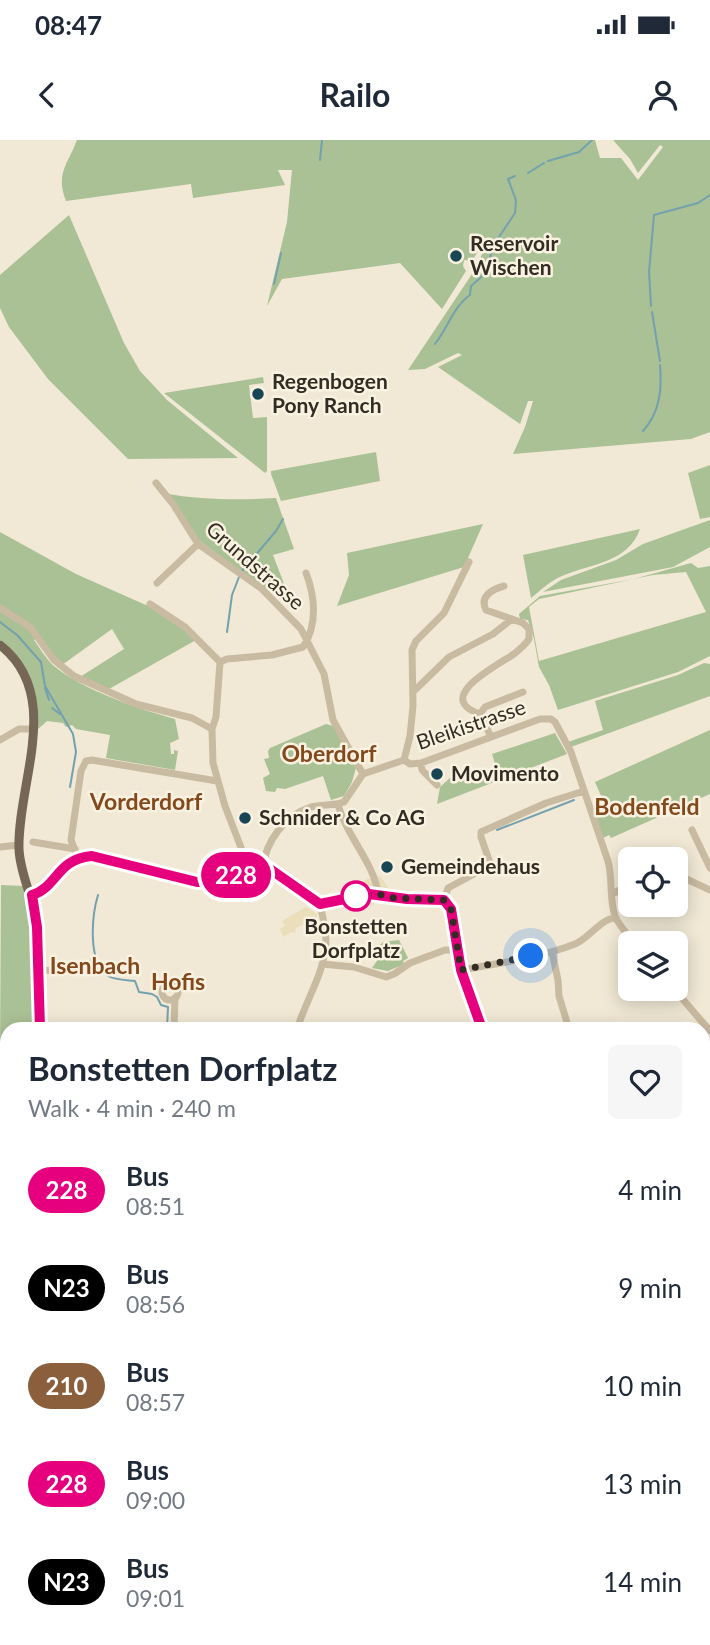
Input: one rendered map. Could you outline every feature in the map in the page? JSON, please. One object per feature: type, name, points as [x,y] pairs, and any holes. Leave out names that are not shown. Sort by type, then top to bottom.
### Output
[{"type":"main road","points":[[0,645],[18,663],[33,699],[33,729],[19,845],[37,927],[40,1022]]},
{"type":"street","name":"Grundstrasse","points":[[156,483],[198,544],[262,589],[294,620],[312,647],[324,674],[332,720],[363,774]]},
{"type":"street","points":[[157,583],[198,544]]},
{"type":"street","points":[[263,868],[264,856],[271,840],[299,812],[344,802],[363,774],[404,760],[410,737],[414,691],[412,649],[416,641],[444,613],[469,562]]},
{"type":"street","points":[[220,662],[227,659],[272,656],[303,647],[315,602],[306,573]]},
{"type":"street","points":[[491,737],[480,714],[466,707],[463,699],[464,692],[529,639],[527,626],[486,610],[483,606],[484,599],[491,591],[505,586]]},
{"type":"street","points":[[150,604],[185,627],[220,662],[216,717],[212,729],[213,763],[250,871]]},
{"type":"street","points":[[0,608],[30,627],[54,660],[74,676],[136,704],[192,718],[212,729]]},
{"type":"street","points":[[414,691],[449,657],[493,634],[512,619]]},
{"type":"street","points":[[480,714],[485,707],[523,692]]},
{"type":"street","name":"Bleikistrasse","points":[[404,760],[410,764],[421,763],[537,720],[551,719],[558,725],[571,752],[584,791]]},
{"type":"street","points":[[0,740],[19,729],[33,729]]},
{"type":"street","points":[[78,858],[71,840],[81,771],[88,760],[217,781]]},
{"type":"street","points":[[421,763],[422,770],[437,785]]},
{"type":"street","points":[[444,900],[448,888],[491,863],[481,832],[546,803],[584,791],[611,870],[615,918],[625,931]]},
{"type":"street","points":[[338,804],[342,821],[373,875],[378,894]]},
{"type":"street","points":[[692,830],[710,868]]},
{"type":"street","points":[[33,842],[75,849]]},
{"type":"street","points":[[0,847],[19,845]]},
{"type":"street","points":[[32,895],[45,889],[62,868],[78,858],[101,857],[197,882],[216,881],[263,868],[276,872],[320,904],[326,941],[323,964],[300,1022]]},
{"type":"street","points":[[688,880],[710,890]]},
{"type":"street","points":[[612,894],[618,891]]},
{"type":"street","points":[[320,904],[378,894],[394,898],[444,900],[451,909],[461,970],[480,1022]]},
{"type":"street","points":[[461,970],[552,952],[579,943],[606,919],[615,918]]},
{"type":"street","points":[[445,950],[455,940]]},
{"type":"street","points":[[323,964],[354,967],[386,977],[410,963],[445,950],[457,950]]},
{"type":"street","points":[[552,952],[559,996],[567,1022]]},
{"type":"street","points":[[37,971],[89,968],[94,960]]},
{"type":"street","points":[[174,1022],[175,998]]},
{"type":"street","points":[[684,1001],[702,1022]]},
{"type":"green space","points":[[77,140],[595,140],[600,158],[621,158],[638,180],[663,147],[660,145],[638,173],[613,140],[710,140],[710,432],[691,439],[513,454],[533,401],[528,401],[520,424],[438,367],[462,355],[458,353],[425,369],[408,370],[474,271],[484,250],[480,248],[472,261],[464,260],[466,271],[442,309],[400,263],[282,279],[267,306],[287,222],[292,170],[278,170],[285,185],[193,198],[191,184],[66,201],[62,176]]},
{"type":"green space","points":[[69,215],[124,343],[140,371],[167,400],[238,458],[128,459],[48,379],[9,327],[0,308],[0,275]]},
{"type":"green space","points":[[263,377],[264,383],[249,385],[253,418],[267,417],[265,473],[164,393]]},
{"type":"green space","points":[[376,452],[380,481],[281,501],[271,474],[271,471]]},
{"type":"green space","points":[[710,465],[710,517],[700,519],[688,473]]},
{"type":"green space","points":[[168,494],[222,499],[276,498],[294,549],[273,555],[286,589],[268,591],[197,539]]},
{"type":"green space","points":[[710,520],[710,547],[673,567],[543,592],[561,580],[616,560],[643,544]]},
{"type":"green space","points":[[483,524],[464,567],[337,606],[349,575],[347,553]]},
{"type":"green space","points":[[640,529],[627,549],[618,555],[558,578],[531,598],[523,555]]},
{"type":"green space","points":[[0,532],[76,574],[148,606],[196,640],[109,689],[80,677],[124,649],[112,629],[62,665],[39,636],[34,640],[54,666],[80,683],[129,704],[175,719],[179,739],[170,743],[171,754],[174,754],[174,750],[178,751],[175,770],[106,758],[110,735],[47,721],[37,730],[34,692],[26,669],[11,649],[0,640]]},
{"type":"green space","points":[[691,563],[698,568],[710,566],[710,656],[678,672],[558,710],[539,667],[528,620],[520,619],[519,614],[540,596],[634,579]],"holes":[[[686,572],[706,612],[539,661],[529,607],[539,599],[653,575]]]},
{"type":"green space","points":[[704,663],[710,664],[710,696],[571,747],[568,742],[603,730],[595,701],[678,675]]},
{"type":"green space","points":[[326,724],[333,726],[356,768],[344,796],[331,800],[323,776],[285,789],[277,788],[275,792],[266,791],[263,778],[270,774],[264,759],[269,758],[270,748]]},
{"type":"green space","points":[[710,730],[710,794],[611,838],[609,835],[603,838],[596,818],[608,812],[595,782]]},
{"type":"green space","points":[[555,733],[567,754],[437,804],[440,787],[451,777],[455,783],[496,767],[492,754]]},
{"type":"green space","points":[[1,885],[24,886],[33,921],[36,1022],[0,1022]]},
{"type":"green space","points":[[399,940],[408,958],[403,961],[404,964],[388,971],[372,968],[381,955],[379,946],[383,942]]},
{"type":"shaded area","points":[[380,876],[399,903],[380,900],[370,906],[368,900],[339,906],[332,895],[372,877]]},
{"type":"shaded area","points":[[306,907],[317,914],[317,920],[296,928],[295,933],[283,937],[280,929],[285,926],[282,921]]},
{"type":"waterway","points":[[320,160],[322,140]]},
{"type":"waterway","points":[[548,161],[579,152],[592,140]]},
{"type":"waterway","points":[[528,173],[544,163]]},
{"type":"waterway","points":[[435,344],[459,305],[470,295],[471,286],[486,273],[493,246],[515,213],[516,200],[508,179],[515,176]]},
{"type":"waterway","points":[[651,306],[649,272],[654,215],[698,203],[710,195]]},
{"type":"waterway","points":[[274,284],[281,253]]},
{"type":"waterway","points":[[652,312],[660,361]]},
{"type":"waterway","points":[[643,431],[649,424],[659,400],[660,365]]},
{"type":"waterway","points":[[242,571],[283,519]]},
{"type":"waterway","points":[[227,632],[232,595],[239,577]]},
{"type":"waterway","name":"Isenbach","points":[[0,622],[17,635],[41,662],[45,686],[73,734],[76,752],[70,787]]},
{"type":"waterway","name":"Isenbach","points":[[45,688],[49,700]]},
{"type":"waterway","name":"Isenbach","points":[[52,708],[60,714]]},
{"type":"waterway","points":[[497,830],[574,800]]},
{"type":"waterway","name":"Isenbach","points":[[98,895],[93,938],[101,969],[108,976],[135,981],[139,992],[157,997],[161,1005],[168,1007],[167,1022]]},
{"type":"bus line","name":"228","points":[[39,1022],[37,927],[32,895],[45,889],[65,865],[84,856],[101,857],[197,882],[216,881],[258,869],[270,869],[320,904],[369,894],[444,900],[451,909],[461,970],[480,1022]]},
{"type":"place","name":"Reservoir Wischen","points":[[456,256]]},
{"type":"place","name":"Regenbogen Pony Ranch","points":[[258,394]]},
{"type":"place","name":"Movimento","points":[[437,774]]},
{"type":"place","name":"Schnider & Co AG","points":[[245,818]]},
{"type":"place","name":"Gemeindehaus","points":[[387,867]]},
{"type":"place","name":"Bonstetten Dorfplatz","points":[[356,896]]},
{"type":"district","name":"Oberdorf","points":[[329,754]]},
{"type":"district","name":"Vorderdorf","points":[[146,802]]},
{"type":"district","name":"Bodenfeld","points":[[647,807]]},
{"type":"district","name":"Isenbach","points":[[95,966]]},
{"type":"district","name":"Hofis","points":[[178,982]]},
{"type":"route","points":[[356,896],[378,894],[394,898],[444,900],[451,909],[461,970],[531,956]]}]
